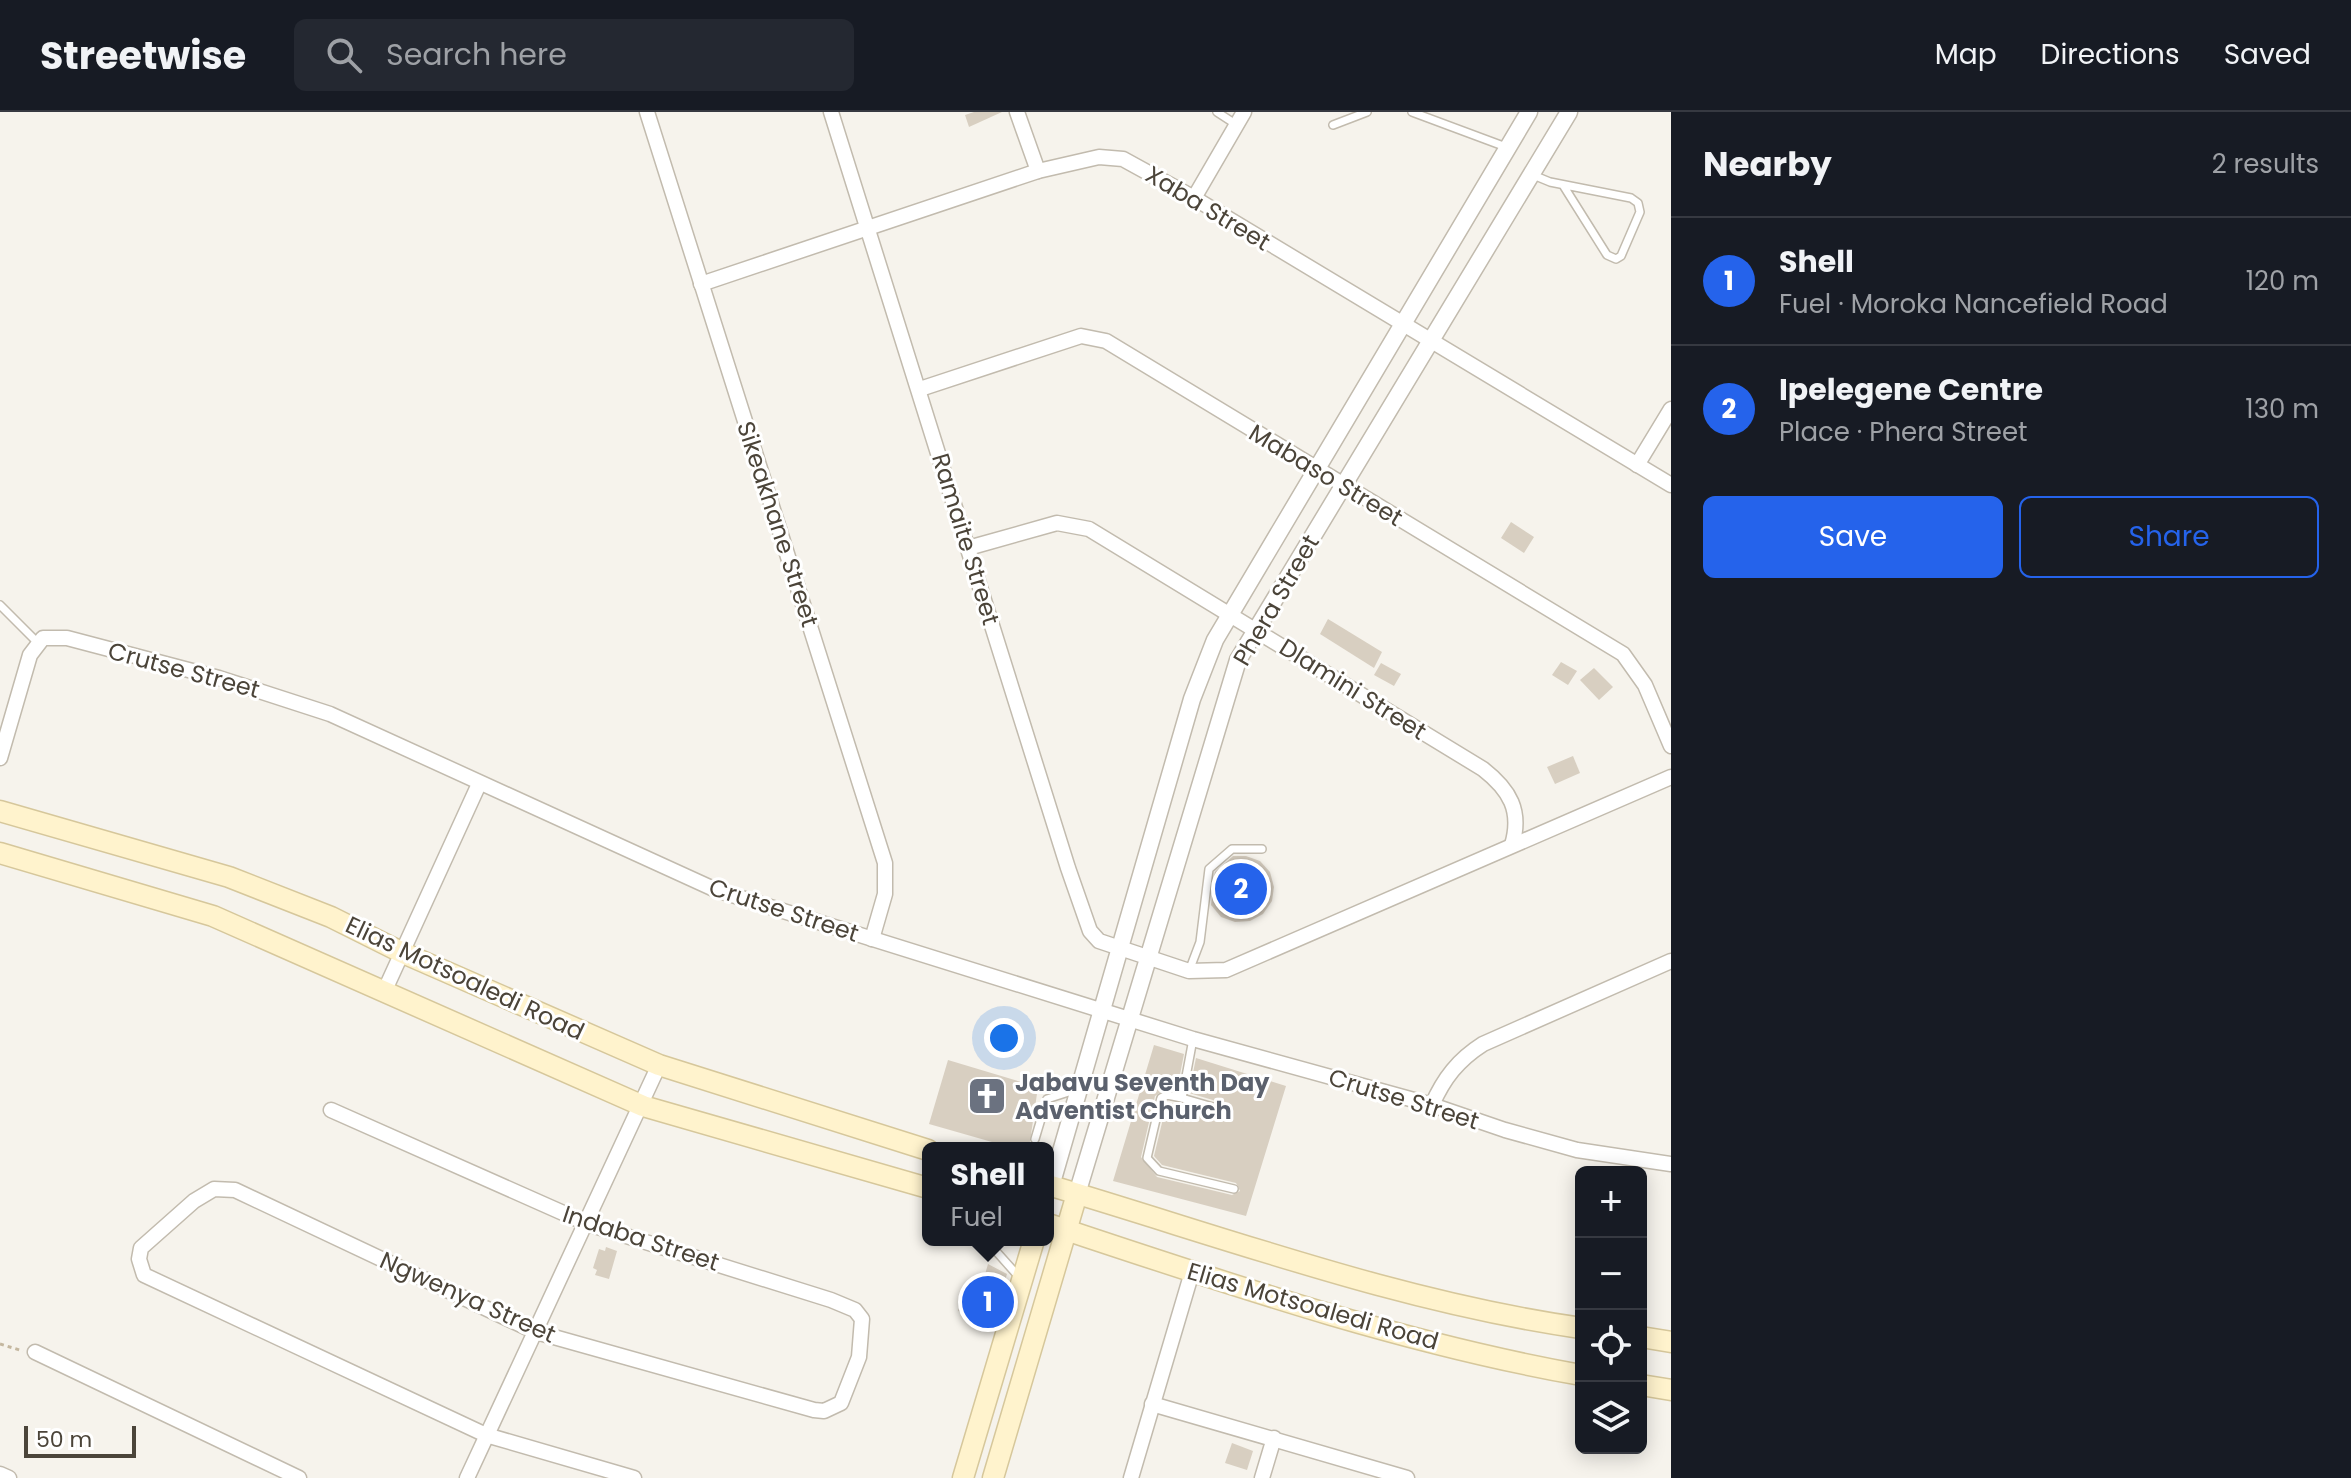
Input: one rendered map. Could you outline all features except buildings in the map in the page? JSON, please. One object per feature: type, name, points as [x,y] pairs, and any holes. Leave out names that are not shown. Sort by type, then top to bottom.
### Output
[{"type":"main road","name":"Elias Motsoaledi Road","points":[[0,811],[229,877],[331,917],[401,952],[659,1065],[922,1148]]},
{"type":"main road","name":"Elias Motsoaledi Road","points":[[0,853],[213,916],[643,1106],[922,1186]]},
{"type":"main road","name":"Elias Motsoaledi Road","points":[[1054,1189],[1400,1291],[1494,1314],[1575,1327]]},
{"type":"main road","name":"Phera Street","points":[[1056,1227],[1077,1194]]},
{"type":"main road","name":"Elias Motsoaledi Road","points":[[1056,1227],[1192,1272],[1481,1354],[1575,1374]]},
{"type":"main road","points":[[963,1478],[1032,1246]]},
{"type":"main road","name":"Phera Street","points":[[993,1478],[1031,1347],[1052,1246]]},
{"type":"main road","points":[[1647,1338],[1671,1342]]},
{"type":"main road","points":[[1005,1340],[1031,1347]]},
{"type":"main road","points":[[1647,1386],[1671,1390]]},
{"type":"street","name":"Sikeakhane Street","points":[[647,112],[885,863],[885,894],[872,939]]},
{"type":"street","name":"Ramaite Street","points":[[831,112],[870,227],[1086,921],[1099,941],[1189,971]]},
{"type":"street","points":[[1017,112],[1038,171]]},
{"type":"street","name":"Phera Street","points":[[1054,1172],[1105,1009],[1192,699],[1228,613],[1529,112]]},
{"type":"street","name":"Phera Street","points":[[1077,1194],[1238,660],[1569,112]]},
{"type":"street","points":[[1194,198],[1241,118]]},
{"type":"street","name":"Xaba Street","points":[[701,284],[1038,171],[1111,156],[1140,167],[1194,198],[1671,485]]},
{"type":"street","name":"Mabaso Street","points":[[920,389],[1090,336],[1114,346],[1623,654],[1645,685],[1671,746]]},
{"type":"street","points":[[1637,465],[1671,409]]},
{"type":"street","name":"Dlamini Street","points":[[968,548],[1057,523],[1077,524],[1255,628],[1494,777],[1515,806],[1518,825],[1512,845]]},
{"type":"street","name":"Crutse Street","points":[[38,643],[50,635],[67,638],[284,698],[330,714],[716,890],[1129,1016],[1193,1039],[1432,1105],[1577,1150],[1671,1164]]},
{"type":"street","points":[[0,758],[30,655],[38,643]]},
{"type":"street","points":[[1189,971],[1226,970],[1671,777]]},
{"type":"street","points":[[384,992],[479,784]]},
{"type":"street","points":[[1432,1105],[1450,1072],[1483,1044],[1671,961]]},
{"type":"street","points":[[467,1478],[643,1106],[659,1065]]},
{"type":"street","name":"Indaba Street","points":[[331,1110],[588,1224],[855,1310],[862,1319],[859,1357],[841,1403],[832,1409]]},
{"type":"street","name":"Ngwenya Street","points":[[486,1435],[144,1275],[139,1259],[141,1248],[194,1201],[214,1189],[235,1190],[536,1332],[799,1407],[824,1411],[832,1409]]},
{"type":"street","points":[[1131,1478],[1192,1272]]},
{"type":"street","points":[[35,1352],[299,1478]]},
{"type":"street","points":[[1152,1404],[1407,1478]]},
{"type":"street","points":[[486,1435],[634,1478]]},
{"type":"street","points":[[1262,1478],[1274,1438]]},
{"type":"street","points":[[0,1474],[9,1478]]},
{"type":"lane","points":[[1217,112],[1241,118]]},
{"type":"lane","points":[[1333,125],[1367,112]]},
{"type":"lane","points":[[1412,112],[1508,148]]},
{"type":"lane","points":[[1532,174],[1563,185],[1631,198],[1638,203],[1640,212],[1621,256],[1616,259],[1607,255],[1563,185]]},
{"type":"lane","points":[[0,605],[38,643]]},
{"type":"lane","points":[[1189,971],[1200,942],[1209,869],[1232,849],[1262,849]]},
{"type":"lane","points":[[1182,1098],[1193,1039]]},
{"type":"lane","points":[[1035,1139],[1047,1099],[1080,1089]]},
{"type":"lane","points":[[1220,1109],[1167,1095],[1161,1098],[1147,1158],[1159,1171],[1234,1189]]},
{"type":"lane","points":[[991,1246],[1005,1265],[1023,1280]]},
{"type":"path","points":[[0,1344],[35,1352]]},
{"type":"place","name":"Ipelegene Centre","points":[[1241,889]]},
{"type":"place","name":"Jabavu Seventh Day Adventist Church","points":[[987,1096]]},
{"type":"place","name":"Shell","points":[[988,1302]]}]
